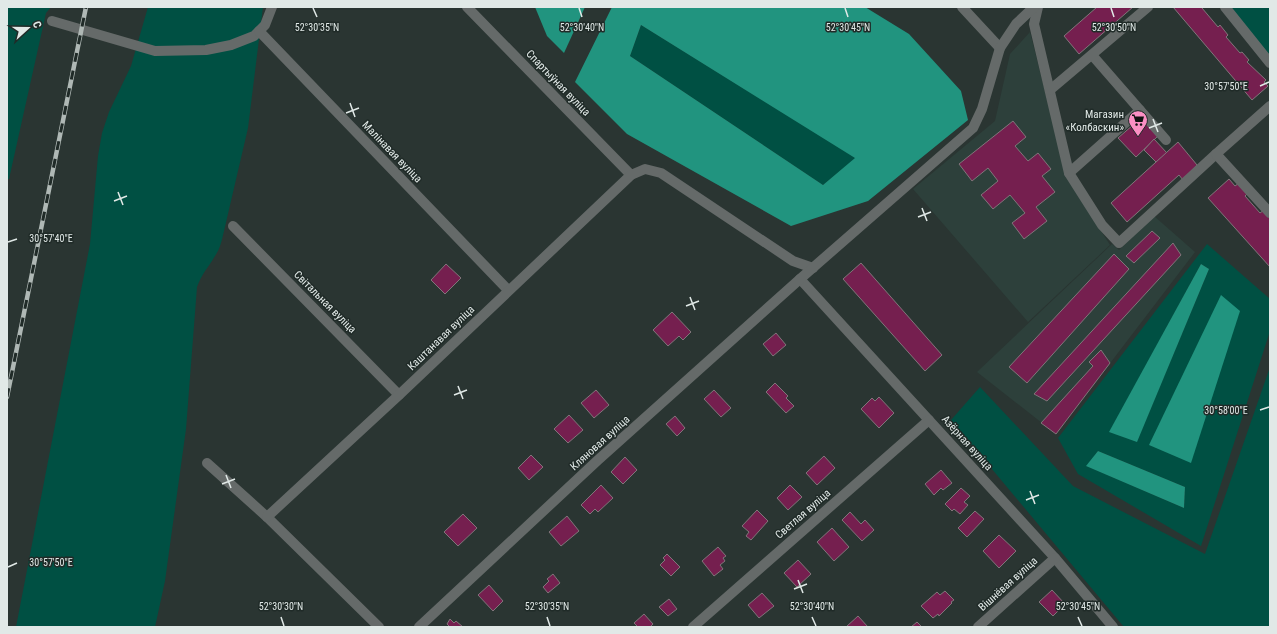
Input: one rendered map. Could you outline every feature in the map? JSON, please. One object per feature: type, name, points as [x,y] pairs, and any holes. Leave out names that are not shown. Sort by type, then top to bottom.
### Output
[{"type":"street","points":[[52,21],[155,51],[206,50],[231,45],[254,36],[265,25],[272,7]]},
{"type":"street","name":"Спартыўная вуліца","points":[[467,7],[631,175]]},
{"type":"street","points":[[962,7],[1000,48]]},
{"type":"street","name":"Кляновая вуліца","points":[[419,627],[598,460],[812,268],[972,128],[982,109],[1000,48],[1016,24],[1034,7]]},
{"type":"street","points":[[1038,7],[1034,24],[1069,174],[1102,225],[1119,243],[1270,106]]},
{"type":"street","points":[[1050,90],[1148,7]]},
{"type":"street","points":[[1225,7],[1270,63]]},
{"type":"street","name":"Малінавая вуліца","points":[[259,31],[508,290]]},
{"type":"street","points":[[1092,55],[1166,140]]},
{"type":"street","points":[[1069,174],[1140,110]]},
{"type":"street","points":[[1216,154],[1270,213]]},
{"type":"street","points":[[631,175],[645,169],[661,173],[793,262],[812,268]]},
{"type":"street","name":"Каштанавая вуліца","points":[[267,517],[400,395],[508,290],[631,175]]},
{"type":"street","name":"Світальная вуліца","points":[[232,226],[400,395]]},
{"type":"street","name":"Азёрная вуліца","points":[[800,279],[1055,558],[1113,627]]},
{"type":"street","name":"Светлая вуліца","points":[[693,627],[929,420]]},
{"type":"street","points":[[207,463],[267,517],[379,627]]},
{"type":"street","name":"Вішнёвая вуліца","points":[[978,627],[1055,558]]},
{"type":"shaded area","points":[[7,7],[51,7],[46,13],[9,179],[7,179]]},
{"type":"shaded area","points":[[148,7],[263,7],[248,128],[221,244],[197,287],[186,429],[165,581],[155,627],[16,627],[90,244],[98,156],[102,133],[109,112],[131,66]]},
{"type":"shaded area","points":[[535,7],[585,7],[564,53],[547,36]]},
{"type":"shaded area","points":[[612,7],[865,7],[909,34],[961,91],[968,120],[868,201],[791,226],[627,134],[575,82]],"holes":[[[641,25],[855,158],[823,185],[630,56]]]},
{"type":"shaded area","points":[[1230,7],[1270,7],[1270,58]]},
{"type":"shaded area","points":[[641,25],[856,158],[823,185],[630,56]]},
{"type":"shaded area","points":[[1030,32],[1067,178],[1110,245],[1028,322],[913,189],[995,121],[1010,54]]},
{"type":"shaded area","points":[[1154,216],[1195,252],[1056,434],[977,372],[1112,244],[1119,250]]},
{"type":"shaded area","points":[[1207,244],[1270,299],[1270,331],[1201,546],[1078,474],[1058,438]],"holes":[[[1201,264],[1209,269],[1137,441],[1110,432]],[[1098,451],[1185,487],[1184,508],[1087,466]]]},
{"type":"shaded area","points":[[1201,264],[1209,269],[1137,442],[1109,432]]},
{"type":"shaded area","points":[[1221,295],[1240,311],[1191,463],[1149,445]]},
{"type":"shaded area","points":[[1270,367],[1270,627],[1124,627],[951,420],[980,387],[1073,486],[1205,554]]},
{"type":"shaded area","points":[[1098,451],[1185,487],[1184,508],[1086,466]]},
{"type":"building","points":[[1097,7],[1133,7],[1079,54],[1064,36]]},
{"type":"building","points":[[1173,7],[1204,7],[1202,8],[1218,27],[1220,25],[1228,35],[1226,37],[1240,53],[1242,52],[1249,60],[1247,62],[1266,80],[1264,82],[1268,86],[1252,100]]},
{"type":"building","name":"Магазин «Колбаскин»","points":[[1141,118],[1158,136],[1136,157],[1118,138]]},
{"type":"building","points":[[1013,121],[1026,137],[1015,146],[1028,161],[1038,153],[1051,169],[1042,176],[1055,192],[1036,207],[1047,221],[1024,239],[1012,223],[1025,213],[1010,195],[993,209],[981,195],[998,181],[988,168],[972,181],[959,164]]},
{"type":"building","points":[[1154,139],[1167,153],[1156,162],[1144,150]]},
{"type":"building","points":[[1178,142],[1197,165],[1183,180],[1179,175],[1127,222],[1111,203]]},
{"type":"building","points":[[1229,179],[1235,186],[1239,183],[1248,193],[1245,196],[1260,213],[1264,210],[1270,217],[1270,267],[1208,198]]},
{"type":"building","points":[[1152,231],[1160,238],[1134,263],[1126,256]]},
{"type":"building","points":[[1173,243],[1181,255],[1047,401],[1034,394]]},
{"type":"building","points":[[1114,254],[1129,269],[1027,383],[1009,367]]},
{"type":"building","points":[[861,263],[942,355],[925,371],[843,279]]},
{"type":"building","points":[[446,264],[461,278],[445,294],[431,280]]},
{"type":"building","points":[[672,312],[691,332],[683,340],[679,336],[668,346],[653,330]]},
{"type":"building","points":[[776,333],[786,345],[773,356],[763,344]]},
{"type":"building","points":[[1101,350],[1110,363],[1056,434],[1041,423],[1093,366],[1089,362]]},
{"type":"building","points":[[775,383],[788,396],[786,398],[794,406],[786,413],[766,392]]},
{"type":"building","points":[[596,390],[609,405],[594,418],[581,403]]},
{"type":"building","points":[[714,390],[731,408],[721,417],[704,399]]},
{"type":"building","points":[[879,397],[894,413],[879,428],[861,409],[872,398],[875,401]]},
{"type":"building","points":[[569,415],[583,430],[568,443],[554,429]]},
{"type":"building","points":[[675,416],[685,428],[677,436],[666,424]]},
{"type":"building","points":[[531,455],[543,467],[529,480],[518,468]]},
{"type":"building","points":[[824,456],[835,468],[817,485],[806,473]]},
{"type":"building","points":[[625,457],[637,470],[623,484],[611,472]]},
{"type":"building","points":[[941,470],[952,483],[943,490],[941,488],[934,495],[925,484]]},
{"type":"building","points":[[601,485],[613,498],[598,512],[595,509],[590,514],[581,505]]},
{"type":"building","points":[[790,485],[802,497],[788,510],[777,498]]},
{"type":"building","points":[[961,488],[970,496],[964,502],[968,505],[960,514],[954,509],[952,511],[945,504]]},
{"type":"building","points":[[757,510],[768,521],[751,540],[746,536],[749,532],[742,526]]},
{"type":"building","points":[[975,511],[984,519],[967,537],[958,528]]},
{"type":"building","points":[[850,512],[861,524],[865,520],[874,530],[862,541],[842,520]]},
{"type":"building","points":[[463,514],[477,528],[458,546],[444,532]]},
{"type":"building","points":[[567,516],[579,531],[561,546],[549,532]]},
{"type":"building","points":[[832,528],[849,547],[834,561],[817,542]]},
{"type":"building","points":[[999,535],[1016,551],[999,568],[983,551]]},
{"type":"building","points":[[718,547],[726,556],[723,558],[725,561],[720,565],[723,569],[714,576],[702,561]]},
{"type":"building","points":[[667,554],[680,567],[671,576],[660,565],[665,560],[663,558]]},
{"type":"building","points":[[798,560],[811,574],[797,587],[784,573]]},
{"type":"building","points":[[553,574],[560,583],[548,593],[543,587],[549,581],[547,579]]},
{"type":"building","points":[[489,585],[503,601],[493,611],[478,595]]},
{"type":"building","points":[[1052,590],[1065,604],[1053,616],[1039,602]]},
{"type":"building","points":[[945,591],[954,600],[939,616],[938,614],[933,618],[921,606],[937,592],[940,595]]},
{"type":"building","points":[[762,593],[774,606],[759,618],[748,605]]},
{"type":"building","points":[[669,599],[677,609],[668,616],[659,607]]},
{"type":"building","points":[[644,614],[653,624],[650,627],[638,627],[634,623]]},
{"type":"building","points":[[858,616],[868,627],[846,627]]},
{"type":"building","points":[[450,619],[454,623],[456,621],[463,627],[450,627],[447,624]]},
{"type":"building","points":[[917,622],[922,627],[911,627]]},
{"type":"railway","points":[[7,397],[86,7]]},
{"type":"place","name":"Магазин «Колбаскин»","points":[[1138,137]]}]
